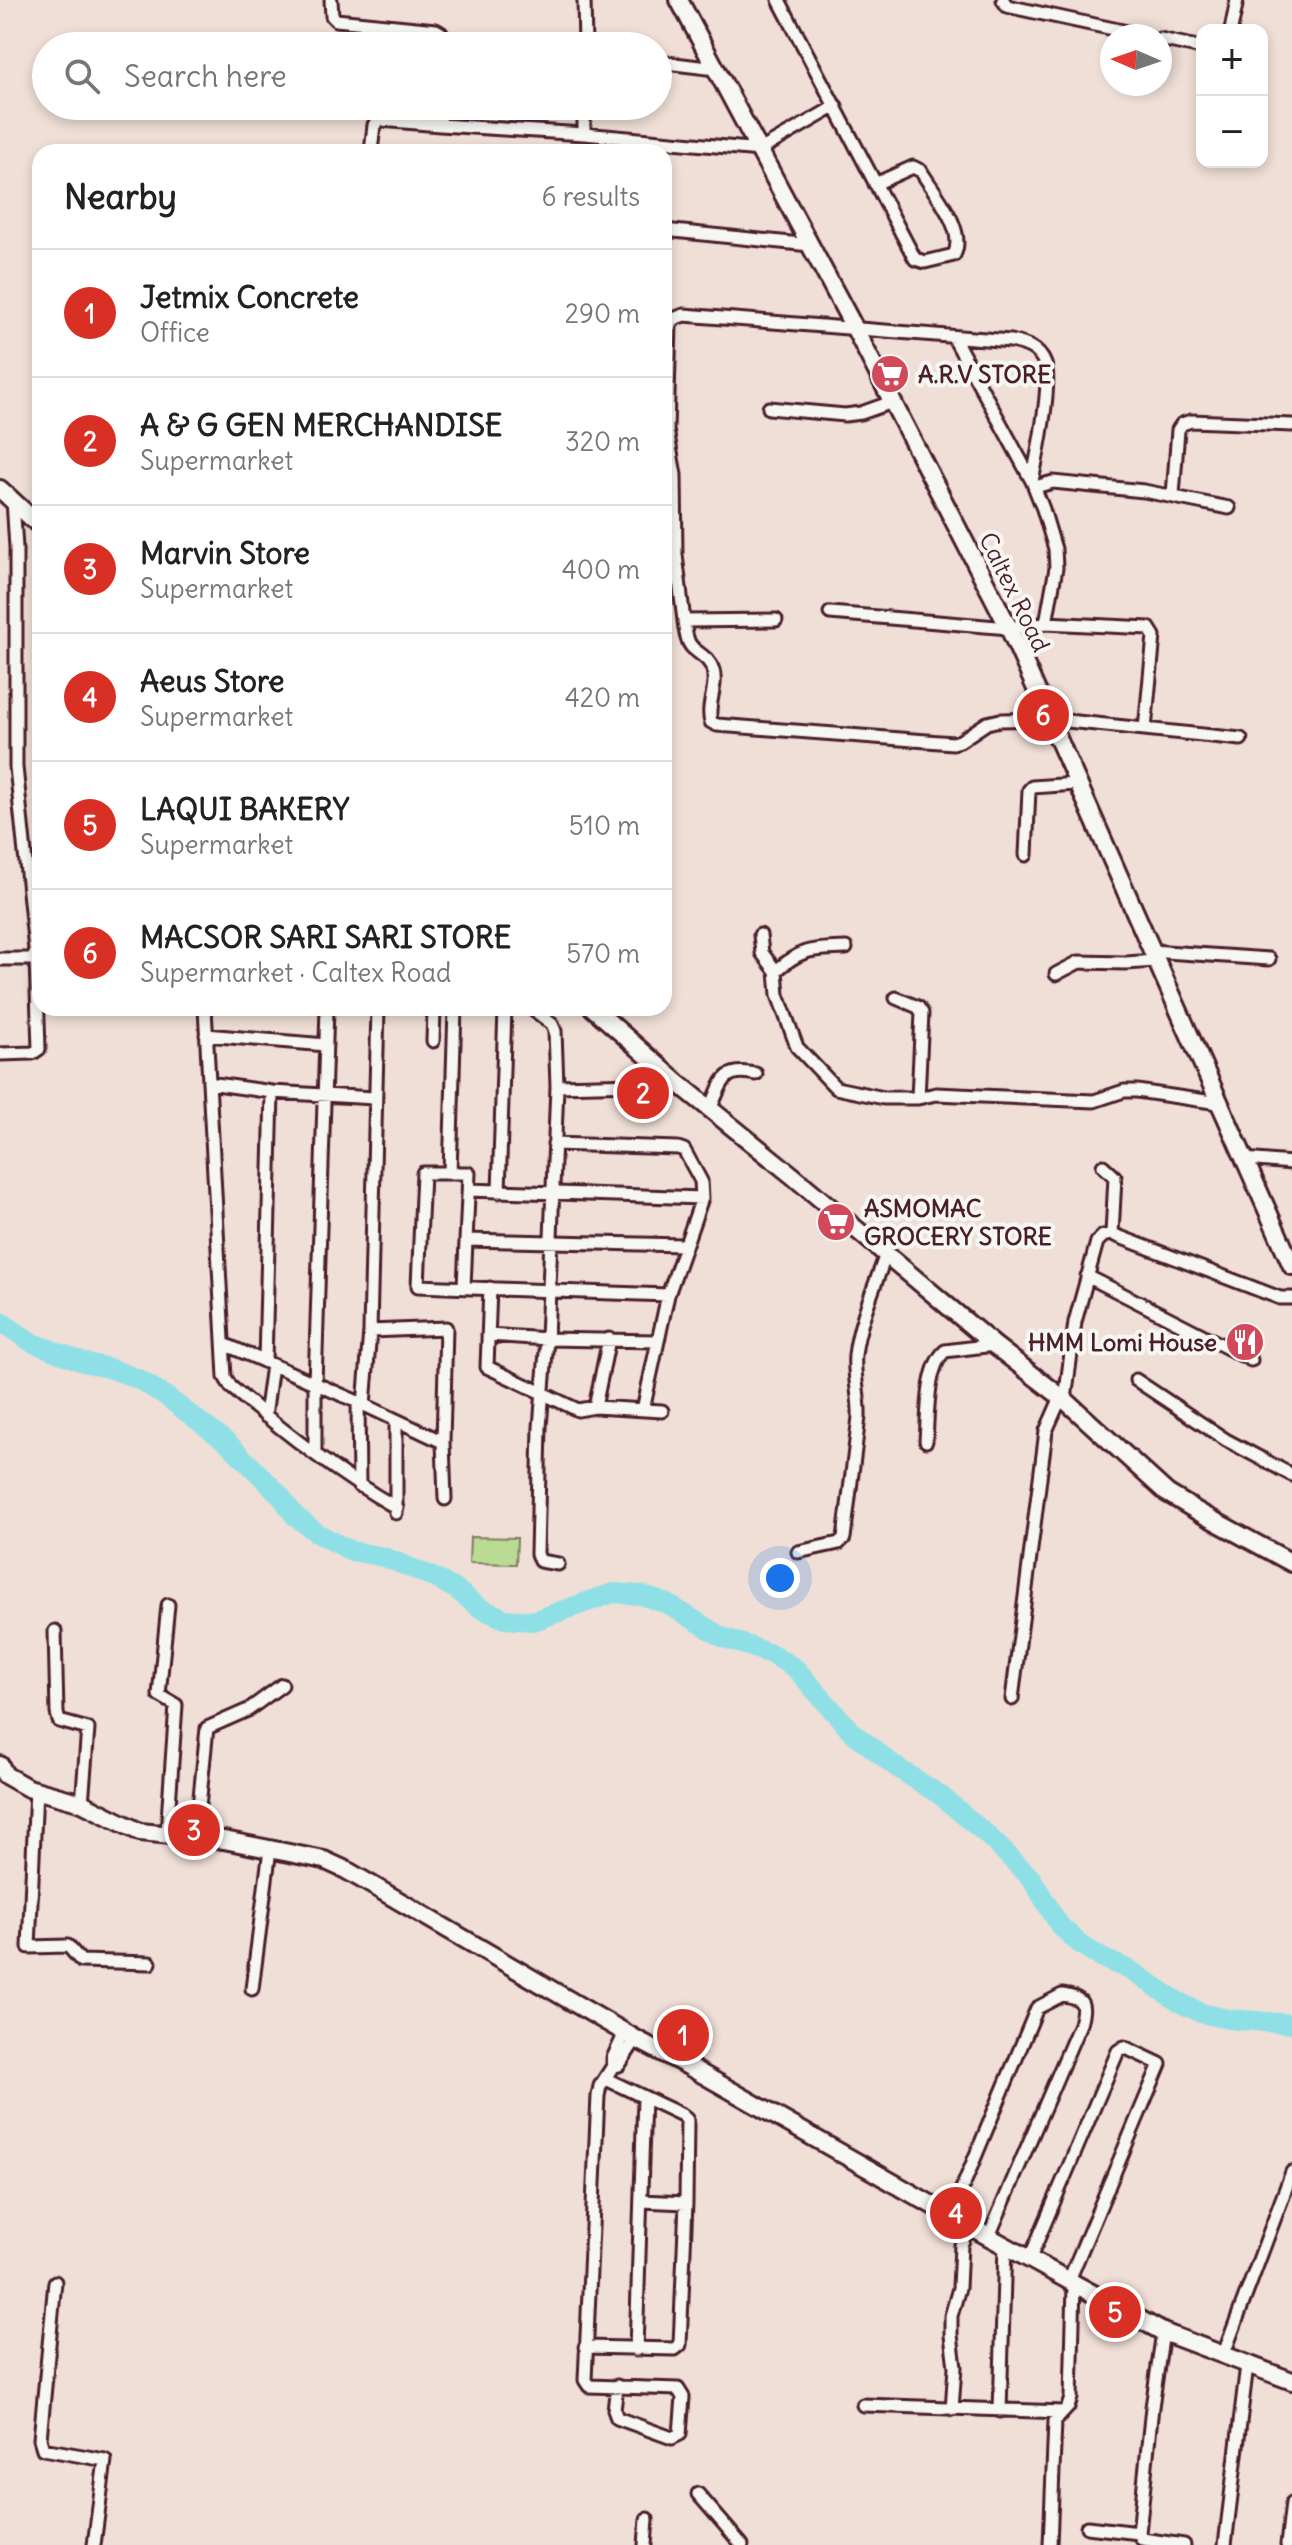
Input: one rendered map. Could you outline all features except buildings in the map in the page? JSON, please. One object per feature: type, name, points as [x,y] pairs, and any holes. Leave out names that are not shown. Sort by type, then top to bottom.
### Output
[{"type":"street","points":[[331,0],[331,11],[336,20],[439,32]]},
{"type":"street","points":[[584,0],[585,32]]},
{"type":"street","name":"Caltex Road","points":[[679,0],[855,329],[1009,628],[1292,1266]]},
{"type":"street","points":[[779,0],[836,106],[875,184],[915,259],[925,262],[954,255],[958,242],[956,227],[921,171],[913,167],[875,184]]},
{"type":"street","points":[[1003,0],[1007,6],[1100,26]]},
{"type":"street","points":[[1232,24],[1237,0]]},
{"type":"street","points":[[1172,42],[1196,47]]},
{"type":"street","points":[[672,64],[716,69]]},
{"type":"street","points":[[372,144],[374,125],[381,120],[760,150],[836,106]]},
{"type":"street","points":[[440,120],[440,125]]},
{"type":"street","points":[[584,120],[584,134]]},
{"type":"street","points":[[672,231],[810,245]]},
{"type":"street","points":[[672,322],[684,315],[1022,343],[1032,347],[1045,364],[1047,378],[1033,484]]},
{"type":"street","points":[[954,338],[1033,484],[1055,549],[1056,568],[1046,623]]},
{"type":"street","points":[[769,408],[845,415],[892,402]]},
{"type":"street","points":[[1173,495],[1178,430],[1182,424],[1191,421],[1292,425]]},
{"type":"street","points":[[672,458],[676,555],[684,621],[691,647],[706,657],[712,667],[715,681],[709,715],[711,722],[717,725],[953,743],[987,723],[1048,719],[1241,739]]},
{"type":"street","points":[[1033,484],[1053,482],[1173,495],[1229,508]]},
{"type":"street","points":[[6,495],[32,519]]},
{"type":"street","points":[[6,495],[16,548],[16,767],[32,907]]},
{"type":"street","points":[[830,613],[1009,628],[1046,623],[1149,628],[1154,636],[1145,729]]},
{"type":"street","points":[[684,621],[776,620]]},
{"type":"street","points":[[1026,855],[1029,790],[1032,787],[1076,784]]},
{"type":"street","points":[[760,935],[762,953],[776,971],[778,995],[797,1047],[836,1088],[884,1098],[918,1098],[936,1094],[1094,1101],[1124,1091],[1137,1091],[1219,1103]]},
{"type":"street","points":[[776,971],[807,950],[846,948]]},
{"type":"street","points":[[1056,974],[1079,962],[1126,963],[1153,956],[1269,959]]},
{"type":"street","points":[[0,959],[32,959]]},
{"type":"street","points":[[896,998],[918,1007],[922,1013],[918,1098]]},
{"type":"street","points":[[0,1054],[33,1053],[39,1049],[39,1016]]},
{"type":"street","points":[[205,1016],[225,1377],[231,1387],[265,1416],[396,1511],[396,1421]]},
{"type":"street","points":[[315,1454],[327,1016]]},
{"type":"street","points":[[359,1486],[361,1403],[370,1331],[378,1016]]},
{"type":"street","points":[[433,1041],[434,1016]]},
{"type":"street","points":[[450,1173],[455,1016]]},
{"type":"street","points":[[499,1192],[505,1016]]},
{"type":"street","points":[[542,1016],[552,1024],[555,1031],[557,1086],[537,1554],[540,1561],[558,1564]]},
{"type":"street","points":[[602,1016],[678,1083],[1063,1399],[1167,1493],[1292,1563]]},
{"type":"street","points":[[206,1035],[326,1045]]},
{"type":"street","points":[[710,1109],[731,1073],[756,1074]]},
{"type":"street","points":[[209,1083],[272,1092],[374,1098]]},
{"type":"street","points":[[557,1086],[678,1083]]},
{"type":"street","points":[[265,1416],[272,1092]]},
{"type":"street","points":[[554,1144],[678,1148],[684,1150],[701,1181],[702,1198],[668,1295],[643,1410]]},
{"type":"street","points":[[1244,1159],[1292,1163]]},
{"type":"street","points":[[1103,1166],[1115,1177],[1112,1234]]},
{"type":"street","points":[[464,1287],[469,1173],[423,1173],[418,1286],[668,1295]]},
{"type":"street","points":[[469,1190],[702,1198]]},
{"type":"street","points":[[1012,1699],[1046,1431],[1063,1399],[1075,1322],[1097,1242],[1103,1236],[1112,1234],[1280,1298],[1292,1298]]},
{"type":"street","points":[[466,1240],[684,1245]]},
{"type":"street","points":[[798,1552],[839,1543],[844,1538],[860,1403],[855,1358],[886,1254]]},
{"type":"street","points":[[1087,1276],[1251,1360]]},
{"type":"street","points":[[490,1288],[487,1367],[578,1410],[595,1407],[662,1411]]},
{"type":"street","points":[[370,1331],[446,1328],[445,1499]]},
{"type":"street","points":[[488,1335],[657,1341]]},
{"type":"street","points":[[595,1407],[609,1339]]},
{"type":"street","points":[[224,1344],[443,1442]]},
{"type":"street","points":[[926,1441],[932,1378],[937,1360],[945,1351],[994,1345]]},
{"type":"street","points":[[1136,1380],[1226,1440],[1292,1475]]},
{"type":"street","points":[[167,1834],[176,1705],[159,1695],[168,1605]]},
{"type":"street","points":[[55,1631],[59,1721],[88,1729],[82,1803]]},
{"type":"street","points":[[196,1836],[207,1728],[248,1710],[282,1685]]},
{"type":"street","points":[[0,1765],[5,1775],[36,1789],[82,1803],[140,1832],[196,1836],[270,1849],[324,1860],[346,1870],[630,2036],[1163,2332],[1247,2365],[1291,2377]]},
{"type":"street","points":[[36,1789],[29,1947],[68,1946],[81,1961],[150,1963]]},
{"type":"street","points":[[252,1989],[270,1849]]},
{"type":"street","points":[[951,2215],[1037,2008],[1062,1995],[1081,2001],[1084,2004],[1080,2024],[989,2236]]},
{"type":"street","points":[[617,2386],[614,2410],[617,2418],[672,2438],[680,2434],[682,2392],[678,2389],[586,2384],[585,2347],[598,2096],[600,2086],[613,2066],[619,2065],[630,2036]]},
{"type":"street","points":[[1030,2258],[1120,2048],[1124,2047],[1160,2064],[1072,2282],[1071,2398],[1068,2407],[1055,2421],[1050,2545]]},
{"type":"street","points":[[585,2347],[636,2350],[675,2349],[680,2345],[687,2120],[606,2079]]},
{"type":"street","points":[[636,2350],[644,2097]]},
{"type":"street","points":[[1223,2356],[1292,2172]]},
{"type":"street","points":[[641,2201],[686,2203]]},
{"type":"street","points":[[952,2409],[955,2352],[951,2316],[959,2288],[961,2245],[969,2226]]},
{"type":"street","points":[[1000,2411],[1005,2245]]},
{"type":"street","points":[[55,2282],[40,2439],[43,2449],[105,2460],[94,2545]]},
{"type":"street","points":[[1163,2332],[1139,2533],[1142,2539],[1184,2545]]},
{"type":"street","points":[[1225,2545],[1247,2365]]},
{"type":"street","points":[[863,2405],[1063,2412]]},
{"type":"street","points":[[698,2494],[742,2545]]},
{"type":"street","points":[[1287,2545],[1292,2503]]},
{"type":"street","points":[[645,2545],[647,2519]]},
{"type":"street","points":[[1087,2527],[1139,2533]]},
{"type":"green space","points":[[470,1537],[517,1538],[516,1564],[469,1563]]},
{"type":"waterway","points":[[0,1321],[31,1342],[138,1379],[164,1395],[229,1444],[280,1495],[295,1516],[317,1533],[351,1551],[384,1557],[433,1577],[480,1608],[505,1619],[533,1621],[613,1593],[641,1595],[668,1604],[722,1637],[774,1655],[796,1669],[851,1731],[896,1767],[940,1795],[986,1834],[1031,1878],[1060,1926],[1081,1945],[1130,1970],[1201,2013],[1228,2019],[1292,2024]]},
{"type":"place","name":"A.R.V STORE","points":[[890,374]]},
{"type":"place","name":"MACSOR SARI SARI STORE","points":[[1043,715]]},
{"type":"place","name":"A & G GEN MERCHANDISE","points":[[643,1093]]},
{"type":"place","name":"ASMOMAC GROCERY STORE","points":[[836,1222]]},
{"type":"place","name":"HMM Lomi House","points":[[1245,1342]]},
{"type":"place","name":"Marvin Store","points":[[194,1830]]},
{"type":"place","name":"Jetmix Concrete","points":[[683,2035]]},
{"type":"place","name":"Aeus Store","points":[[956,2213]]},
{"type":"place","name":"LAQUI BAKERY","points":[[1115,2312]]}]
